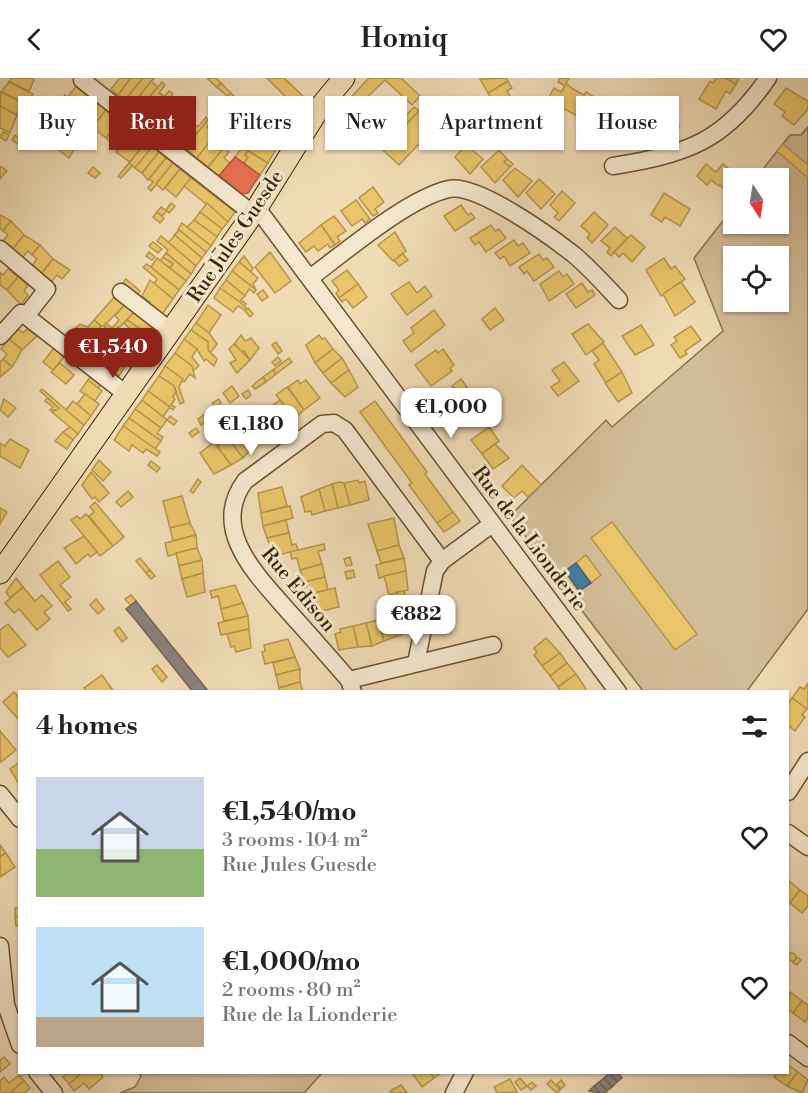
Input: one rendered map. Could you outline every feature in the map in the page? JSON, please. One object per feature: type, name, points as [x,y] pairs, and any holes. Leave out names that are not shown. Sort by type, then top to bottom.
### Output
[{"type":"main road","name":"Rue Jules Guesde","points":[[0,573],[255,211],[320,107],[344,78]]},
{"type":"street","points":[[613,166],[659,158],[694,147],[722,130],[748,107],[768,78]]},
{"type":"street","name":"Rue de la Lionderie","points":[[82,80],[255,211],[310,278],[616,690]]},
{"type":"street","points":[[310,278],[408,208],[440,192],[461,188],[495,204],[557,242],[590,270],[619,300]]},
{"type":"street","points":[[0,249],[47,289],[26,316]]},
{"type":"street","points":[[121,292],[171,331]]},
{"type":"street","points":[[0,336],[21,312],[126,394]]},
{"type":"street","name":"Rue Edison","points":[[442,561],[338,425],[331,422],[322,424],[245,481],[234,499],[232,512],[234,534],[244,557],[351,686],[416,663],[494,645]]},
{"type":"street","points":[[416,663],[430,583],[442,561],[492,524]]},
{"type":"street","points":[[789,790],[808,761]]},
{"type":"street","points":[[0,794],[18,816]]},
{"type":"street","points":[[789,834],[808,847]]},
{"type":"street","points":[[0,946],[6,1005],[18,1040]]},
{"type":"street","points":[[789,1044],[808,1058]]},
{"type":"street","points":[[39,1074],[54,1093]]},
{"type":"street","points":[[454,1093],[464,1074]]},
{"type":"shaded area","points":[[808,127],[808,609],[748,690],[642,690],[510,516],[606,420],[612,427],[723,331],[694,258],[723,221],[723,234],[789,234],[789,168],[764,168],[790,135],[801,135]]},
{"type":"shaded area","points":[[140,1074],[321,1074],[304,1093],[120,1093],[135,1087],[141,1076]]},
{"type":"building: Homes","points":[[11,78],[34,80],[29,91],[9,82]]},
{"type":"building: Homes","points":[[120,78],[131,78],[118,95],[111,89]]},
{"type":"building: Homes","points":[[131,78],[143,78],[128,96],[118,95]]},
{"type":"building: Homes","points":[[143,78],[154,78],[140,96],[128,96]]},
{"type":"building: Homes","points":[[207,78],[216,78],[221,83],[217,88]]},
{"type":"building: Homes","points":[[267,78],[284,78],[303,96],[285,96]]},
{"type":"building: Homes","points":[[369,78],[401,78],[420,96],[412,105],[407,100],[407,96],[402,96],[385,80],[368,96],[352,96]]},
{"type":"building: Homes","points":[[506,78],[508,81],[488,93],[480,79]]},
{"type":"building: Homes","points":[[560,78],[569,78],[566,83],[573,89],[584,95],[586,92],[593,96],[576,96],[576,116],[564,108],[564,96],[550,96],[554,88],[561,92],[565,86],[558,82]]},
{"type":"building: Homes","points":[[716,78],[725,78],[736,84],[730,94],[726,91],[716,109],[699,99],[710,81],[713,83]]},
{"type":"building: Homes","points":[[725,78],[739,78],[736,84]]},
{"type":"building: Homes","points":[[151,81],[158,87],[150,96],[140,96]]},
{"type":"building: Homes","points":[[508,81],[512,88],[507,91],[510,96],[490,96],[488,93]]},
{"type":"building: Homes","points":[[9,82],[33,94],[32,96],[18,96],[18,100],[1,92]]},
{"type":"building: Homes","points":[[162,82],[165,85],[159,93],[162,96],[150,96]]},
{"type":"building: Homes","points":[[221,83],[231,93],[227,96],[217,87]]},
{"type":"building: Homes","points":[[76,86],[87,96],[68,96]]},
{"type":"building: Homes","points":[[786,88],[808,101],[808,109],[794,125],[782,116],[785,112],[774,104]]},
{"type":"building: Homes","points":[[169,91],[173,94],[171,96],[165,96]]},
{"type":"building: Homes","points":[[1,92],[18,100],[18,113],[17,115],[0,106]]},
{"type":"building: Homes","points":[[97,103],[106,110],[97,122]]},
{"type":"building: Homes","points":[[0,106],[17,115],[10,133],[0,128]]},
{"type":"building: Homes","points":[[414,107],[419,111],[407,123],[407,115]]},
{"type":"building: Homes","points":[[106,110],[109,112],[109,134],[106,138],[97,131],[97,122]]},
{"type":"building: Homes","points":[[419,111],[419,144],[399,165],[383,150],[407,150],[407,124]]},
{"type":"building: Homes","points":[[206,117],[208,120],[196,135],[196,125],[198,127]]},
{"type":"building: Homes","points":[[208,120],[208,144],[197,158],[187,150],[196,150],[196,135]]},
{"type":"building: Homes","points":[[3,132],[9,135],[6,141],[0,137]]},
{"type":"building: Homes","points":[[15,135],[18,137],[18,144],[12,140]]},
{"type":"building: Homes","points":[[208,143],[208,150],[222,150],[208,167],[197,158]]},
{"type":"building: Homes","points":[[783,144],[808,165],[808,178],[777,151]]},
{"type":"building: Homes","points":[[59,150],[73,151],[69,158]]},
{"type":"building: Homes","points":[[118,150],[140,150],[130,162],[116,152]]},
{"type":"building: Homes","points":[[140,150],[150,150],[135,168],[129,163]]},
{"type":"building: Homes","points":[[150,150],[159,152],[142,173],[135,168]]},
{"type":"building: Homes","points":[[222,150],[229,152],[224,158],[230,163],[219,176],[208,167]]},
{"type":"building: Homes","points":[[240,150],[248,151],[245,155],[248,157],[244,163],[235,157]]},
{"type":"building: Homes","points":[[247,150],[275,150],[268,163]]},
{"type":"building: Homes","points":[[461,150],[472,150],[483,159],[470,174],[455,157]]},
{"type":"building: Homes","points":[[499,150],[507,159],[504,162],[510,167],[495,183],[481,167]]},
{"type":"building: Homes","points":[[248,151],[268,163],[260,175],[244,163],[248,157],[245,155]]},
{"type":"building: Homes","points":[[159,152],[166,158],[148,180],[142,173]]},
{"type":"building: Homes","points":[[166,158],[173,163],[151,191],[148,188],[153,182],[149,179]]},
{"type":"building: Homes","points":[[507,159],[513,164],[510,167],[504,162]]},
{"type":"building: Homes","points":[[129,163],[132,166],[121,178],[118,176]]},
{"type":"building: Homes","points":[[173,163],[180,169],[163,190],[156,184]]},
{"type":"building: Homes","points":[[706,164],[716,172],[723,164],[728,168],[723,168],[723,188],[711,180],[707,185],[697,176]]},
{"type":"building: Homes","points":[[0,166],[7,171],[0,179]]},
{"type":"building: Homes","points":[[93,167],[100,173],[95,178],[88,173]]},
{"type":"building: Homes","points":[[515,168],[532,181],[518,197],[503,180]]},
{"type":"building: Homes","points":[[180,169],[191,178],[176,197],[165,188]]},
{"type":"building: Homes","points":[[191,178],[235,212],[228,222],[184,186]]},
{"type":"building: Homes","points":[[539,179],[555,194],[541,209],[526,193]]},
{"type":"building: Homes","points":[[373,187],[384,202],[375,209],[378,213],[373,216],[359,198]]},
{"type":"building: Homes","points":[[562,191],[575,203],[559,221],[554,217],[558,213],[550,205]]},
{"type":"building: Homes","points":[[664,193],[690,209],[680,226],[665,217],[662,222],[651,215]]},
{"type":"building: Homes","points":[[356,200],[370,219],[365,223],[362,219],[352,226],[341,211]]},
{"type":"building: Homes","points":[[171,203],[175,206],[169,213],[166,210]]},
{"type":"building: Homes","points":[[207,203],[228,222],[222,229],[200,212]]},
{"type":"building: Homes","points":[[461,205],[468,215],[471,213],[475,218],[455,231],[444,216]]},
{"type":"building: Homes","points":[[161,207],[167,211],[162,216],[157,212]]},
{"type":"building: Homes","points":[[157,212],[164,218],[160,223],[153,217]]},
{"type":"building: Homes","points":[[200,212],[222,229],[217,237],[194,220]]},
{"type":"building: Homes","points":[[594,212],[608,225],[592,243],[587,238],[590,234],[581,226]]},
{"type":"building: Homes","points":[[0,215],[11,221],[3,231],[0,228]]},
{"type":"building: Homes","points":[[334,216],[346,231],[337,237],[340,241],[335,245],[321,225]]},
{"type":"building: Homes","points":[[194,220],[217,237],[211,246],[187,227]]},
{"type":"building: Homes","points":[[11,221],[24,235],[12,250],[2,242],[8,235],[3,231]]},
{"type":"building: Homes","points":[[182,223],[211,246],[206,252],[178,229]]},
{"type":"building: Homes","points":[[321,225],[335,245],[330,248],[328,244],[318,251],[314,246],[306,252],[299,243]]},
{"type":"building: Homes","points":[[491,225],[495,231],[499,229],[506,238],[486,252],[479,242],[475,245],[470,238]]},
{"type":"building: Homes","points":[[615,227],[627,238],[611,256],[607,252],[610,248],[601,241]]},
{"type":"building: Homes","points":[[179,230],[206,252],[202,258],[174,235]]},
{"type":"building: Homes","points":[[395,232],[406,251],[393,261],[378,245]]},
{"type":"building: Homes","points":[[24,235],[40,245],[32,255],[28,251],[22,258],[12,250]]},
{"type":"building: Homes","points":[[175,235],[202,258],[196,266],[168,243]]},
{"type":"building: Homes","points":[[631,235],[645,247],[632,262],[623,253],[619,257],[614,252]]},
{"type":"building: Homes","points":[[161,236],[196,266],[191,274],[166,253],[168,250],[157,241]]},
{"type":"building: Homes","points":[[514,240],[518,246],[523,243],[530,253],[510,266],[504,256],[500,259],[495,253]]},
{"type":"building: Homes","points":[[153,242],[162,249],[158,253],[149,246]]},
{"type":"building: Homes","points":[[40,245],[53,259],[41,274],[32,266],[37,259],[32,255]]},
{"type":"building: Homes","points":[[149,252],[155,257],[152,260],[146,256]]},
{"type":"building: Homes","points":[[270,252],[291,281],[275,293],[255,267]]},
{"type":"building: Homes","points":[[166,253],[191,274],[186,281],[170,268],[173,264],[163,257]]},
{"type":"building: Homes","points":[[403,254],[408,260],[399,266],[394,260]]},
{"type":"building: Homes","points":[[539,254],[543,260],[547,258],[554,267],[534,281],[527,271],[524,274],[519,267]]},
{"type":"building: Homes","points":[[244,256],[253,268],[251,272],[239,262]]},
{"type":"building: Homes","points":[[163,257],[173,264],[170,268],[160,261]]},
{"type":"building: Homes","points":[[157,258],[186,281],[179,290],[151,267]]},
{"type":"building: Homes","points":[[664,258],[671,269],[675,266],[685,279],[661,296],[646,270]]},
{"type":"building: Homes","points":[[53,259],[70,270],[62,279],[57,275],[51,282],[41,274]]},
{"type":"building: Homes","points":[[239,262],[258,278],[253,284],[256,290],[232,271]]},
{"type":"building: Homes","points":[[147,264],[179,290],[173,299],[154,284],[157,279],[143,267]]},
{"type":"building: Homes","points":[[8,269],[18,277],[7,290],[0,285],[0,272],[3,275]]},
{"type":"building: Homes","points":[[347,270],[358,284],[339,298],[336,293],[339,290],[332,281]]},
{"type":"building: Homes","points":[[232,271],[256,290],[254,293],[249,289],[245,296],[226,280]]},
{"type":"building: Homes","points":[[559,271],[563,277],[567,274],[574,284],[549,301],[540,284]]},
{"type":"building: Homes","points":[[18,277],[28,285],[24,291],[28,295],[21,305],[7,290]]},
{"type":"building: Homes","points":[[126,279],[140,291],[136,297],[121,285]]},
{"type":"building: Homes","points":[[150,280],[173,299],[161,316],[147,305],[150,302],[142,296]]},
{"type":"building: Homes","points":[[226,280],[245,296],[241,300],[246,304],[244,307],[220,288]]},
{"type":"building: Homes","points":[[409,282],[417,293],[425,286],[432,296],[407,315],[391,294]]},
{"type":"building: Homes","points":[[681,282],[695,302],[675,316],[663,294]]},
{"type":"building: Homes","points":[[582,283],[588,292],[592,290],[595,295],[576,308],[566,294]]},
{"type":"building: Homes","points":[[358,284],[367,297],[353,308],[346,299],[342,302],[339,298]]},
{"type":"building: Homes","points":[[220,288],[246,308],[244,310],[238,306],[233,312],[214,298]]},
{"type":"building: Homes","points":[[263,290],[268,297],[262,301],[257,294]]},
{"type":"building: Homes","points":[[117,294],[127,302],[104,326],[101,326],[94,320]]},
{"type":"building: Homes","points":[[127,302],[136,310],[113,334],[104,326],[106,323],[112,328],[119,320],[115,316]]},
{"type":"building: Homes","points":[[208,305],[221,315],[209,333],[196,323]]},
{"type":"building: Homes","points":[[248,308],[253,314],[250,317],[245,311]]},
{"type":"building: Homes","points":[[495,308],[504,320],[490,330],[482,319]]},
{"type":"building: Homes","points":[[136,310],[155,324],[148,334],[127,320]]},
{"type":"building: Homes","points":[[434,310],[445,325],[411,352],[403,341],[414,333],[411,328]]},
{"type":"building: Homes","points":[[94,320],[101,326],[95,334],[114,352],[121,344],[134,353],[119,376],[75,338],[78,335],[73,330],[80,324],[88,327]]},
{"type":"building: Homes","points":[[127,320],[148,334],[141,344],[127,334],[130,329],[124,323]]},
{"type":"building: Homes","points":[[196,323],[209,333],[217,344],[211,352],[208,350],[208,342],[191,330]]},
{"type":"building: Homes","points":[[588,324],[604,342],[586,355],[572,334]]},
{"type":"building: Homes","points":[[641,325],[654,345],[635,355],[622,336]]},
{"type":"building: Homes","points":[[691,326],[701,340],[685,351],[687,354],[680,358],[671,345],[677,341],[674,337]]},
{"type":"building: Homes","points":[[118,327],[141,344],[134,353],[113,339],[116,336],[113,334]]},
{"type":"building: Homes","points":[[18,329],[23,333],[27,329],[37,336],[22,350],[9,339]]},
{"type":"building: Homes","points":[[191,330],[208,342],[208,350],[217,359],[214,366],[206,359],[204,361],[197,349],[184,339]]},
{"type":"building: Homes","points":[[241,335],[245,341],[251,338],[259,348],[250,360],[244,351],[240,353],[235,343]]},
{"type":"building: Homes","points":[[319,335],[322,339],[325,338],[333,349],[315,363],[306,345]]},
{"type":"building: Homes","points":[[9,339],[22,350],[12,367],[3,359],[7,354],[1,349]]},
{"type":"building: Homes","points":[[184,339],[197,349],[192,357],[199,366],[194,370],[175,353]]},
{"type":"building: Homes","points":[[276,342],[282,351],[278,354],[272,345]]},
{"type":"building: Homes","points":[[603,343],[622,372],[606,383],[594,364],[599,360],[592,351]]},
{"type":"building: Homes","points":[[234,344],[250,360],[237,373],[230,363],[236,360],[229,349]]},
{"type":"building: Homes","points":[[54,348],[64,357],[53,370],[43,362]]},
{"type":"building: Homes","points":[[333,349],[342,358],[323,373],[315,363]]},
{"type":"building: Homes","points":[[443,349],[454,365],[450,368],[452,371],[431,386],[415,365],[436,350],[438,353]]},
{"type":"building: Homes","points":[[175,353],[192,366],[195,378],[190,374],[184,382],[165,366]]},
{"type":"building: Homes","points":[[278,357],[281,361],[275,366],[272,362]]},
{"type":"building: Homes","points":[[289,358],[292,362],[276,374],[273,370]]},
{"type":"building: Homes","points":[[342,358],[349,370],[331,383],[323,373]]},
{"type":"building: Homes","points":[[3,359],[12,367],[0,377],[0,362]]},
{"type":"building: Homes","points":[[564,362],[579,381],[558,396],[551,387],[560,381],[552,370]]},
{"type":"building: Homes","points":[[60,363],[74,375],[66,384],[51,372]]},
{"type":"building: Homes","points":[[165,366],[183,379],[179,387],[184,402],[180,404],[174,386],[159,376]]},
{"type":"building: Homes","points":[[273,370],[276,374],[266,382],[263,377]]},
{"type":"building: Homes","points":[[349,370],[358,387],[345,397],[331,383]]},
{"type":"building: Homes","points":[[622,372],[632,393],[618,402],[605,383]]},
{"type":"building: Homes","points":[[92,375],[102,383],[98,388],[88,380]]},
{"type":"building: Homes","points":[[159,376],[174,386],[176,392],[171,405],[175,407],[173,410],[148,391]]},
{"type":"building: Homes","points":[[263,377],[266,382],[255,389],[252,386]]},
{"type":"building: Homes","points":[[461,379],[467,387],[458,393],[452,386]]},
{"type":"building: Homes","points":[[88,380],[102,391],[95,401],[80,391]]},
{"type":"building: Homes","points":[[298,380],[300,384],[306,380],[320,398],[304,410],[288,387]]},
{"type":"building: Homes","points":[[232,386],[239,396],[230,403],[223,393]]},
{"type":"building: Homes","points":[[287,387],[304,410],[294,419],[276,395]]},
{"type":"building: Homes","points":[[455,388],[458,393],[465,389],[471,397],[450,412],[439,396]]},
{"type":"building: Homes","points":[[42,389],[84,425],[78,434],[52,412],[59,408],[40,391]]},
{"type":"building: Homes","points":[[248,390],[251,395],[246,399],[242,394]]},
{"type":"building: Homes","points":[[148,391],[170,407],[163,417],[142,400]]},
{"type":"building: Homes","points":[[85,394],[99,404],[91,416],[77,404]]},
{"type":"building: Homes","points":[[47,398],[59,408],[57,410],[50,410],[53,407],[45,401]]},
{"type":"building: Homes","points":[[4,399],[16,408],[8,417],[0,410]]},
{"type":"building: Homes","points":[[219,399],[221,403],[215,407],[212,403]]},
{"type":"building: Homes","points":[[142,400],[167,420],[161,428],[135,409]]},
{"type":"building: Homes","points":[[280,400],[294,419],[282,426],[269,408]]},
{"type":"building: Homes","points":[[73,401],[91,416],[84,425],[66,410]]},
{"type":"building: Homes","points":[[375,401],[453,512],[437,523],[409,485],[412,483],[360,412]]},
{"type":"building: Homes","points":[[464,401],[476,417],[462,427],[450,412]]},
{"type":"building: Homes","points":[[269,408],[282,426],[266,435],[250,415],[255,411],[259,416]]},
{"type":"building: Homes","points":[[135,409],[161,428],[157,433],[163,437],[161,441],[129,418]]},
{"type":"building: Homes","points":[[222,409],[226,413],[220,418],[216,413]]},
{"type":"building: Homes","points":[[209,411],[213,416],[201,425],[198,419]]},
{"type":"building: Homes","points":[[170,416],[177,421],[174,425],[167,420]]},
{"type":"building: Homes","points":[[129,418],[161,441],[155,449],[123,426]]},
{"type":"building: Homes","points":[[254,419],[266,435],[252,448],[239,430]]},
{"type":"building: Homes","points":[[123,426],[160,452],[157,456],[146,449],[143,453],[132,445],[129,451],[114,440]]},
{"type":"building: Homes","points":[[235,426],[252,448],[243,458],[224,434]]},
{"type":"building: Homes","points":[[70,427],[78,434],[73,440],[63,432]]},
{"type":"building: Homes","points":[[489,427],[499,441],[482,454],[471,440]]},
{"type":"building: Homes","points":[[196,428],[199,432],[192,437],[189,433]]},
{"type":"building: Homes","points":[[63,432],[73,440],[67,449],[55,441]]},
{"type":"building: Homes","points":[[228,438],[243,458],[231,465],[217,446]]},
{"type":"building: Homes","points":[[10,439],[29,450],[20,468],[0,456],[0,443],[5,446]]},
{"type":"building: Homes","points":[[214,442],[231,465],[214,474],[200,453]]},
{"type":"building: Homes","points":[[495,444],[509,458],[493,469],[482,454]]},
{"type":"building: Homes","points":[[99,460],[111,472],[103,481],[92,470]]},
{"type":"building: Homes","points":[[151,461],[160,468],[157,472],[148,465]]},
{"type":"building: Homes","points":[[522,465],[541,485],[528,497],[522,491],[514,498],[502,486]]},
{"type":"building: Homes","points":[[91,472],[109,493],[99,502],[95,497],[92,499],[82,485]]},
{"type":"building: Homes","points":[[198,479],[201,482],[193,493],[190,491]]},
{"type":"building: Homes","points":[[358,480],[359,483],[365,481],[369,500],[350,505],[344,483]]},
{"type":"building: Homes","points":[[344,483],[350,505],[338,508],[332,484]]},
{"type":"building: Homes","points":[[332,484],[338,508],[325,511],[319,489]]},
{"type":"building: Homes","points":[[282,487],[287,506],[261,513],[258,493]]},
{"type":"building: Homes","points":[[319,489],[325,511],[312,515],[311,511],[305,512],[301,497]]},
{"type":"building: Homes","points":[[128,491],[133,497],[121,507],[116,502]]},
{"type":"building: Homes","points":[[182,496],[190,523],[170,528],[163,501]]},
{"type":"building: Homes","points":[[95,502],[124,537],[113,546],[89,516],[94,512],[90,507]]},
{"type":"building: Homes","points":[[290,506],[293,518],[263,526],[261,513]]},
{"type":"building: Homes","points":[[0,508],[7,512],[0,524]]},
{"type":"building: Homes","points":[[453,512],[460,521],[444,532],[437,523]]},
{"type":"building: Homes","points":[[86,514],[113,546],[100,556],[71,520],[77,516],[80,519]]},
{"type":"building: Homes","points":[[394,518],[399,545],[377,551],[368,524]]},
{"type":"building: Homes","points":[[286,520],[289,533],[267,538],[263,526]]},
{"type":"building: Homes","points":[[612,522],[697,634],[675,650],[591,538]]},
{"type":"building: Homes","points":[[190,523],[196,535],[173,541],[170,528]]},
{"type":"building: Homes","points":[[289,533],[292,545],[296,544],[298,550],[274,556],[267,538]]},
{"type":"building: Homes","points":[[196,535],[197,548],[168,556],[165,543]]},
{"type":"building: Homes","points":[[84,536],[97,552],[90,557],[88,554],[76,564],[64,548]]},
{"type":"building: Homes","points":[[324,544],[325,550],[318,551],[322,564],[300,570],[297,558],[292,559],[290,552]]},
{"type":"building: Homes","points":[[399,545],[404,558],[381,563],[377,551]]},
{"type":"building: Homes","points":[[197,548],[202,560],[179,566],[176,553]]},
{"type":"building: Homes","points":[[586,555],[601,575],[591,583],[576,563]]},
{"type":"building: Homes","points":[[350,557],[352,565],[346,566],[344,559]]},
{"type":"building: Homes","points":[[140,558],[150,570],[146,573],[136,561]]},
{"type":"building: Homes","points":[[404,558],[406,571],[379,578],[376,565]]},
{"type":"building: Homes","points":[[202,560],[203,573],[182,579],[179,566]]},
{"type":"building: Homes","points":[[58,561],[70,577],[60,585],[71,597],[65,602],[71,609],[68,611],[40,575]]},
{"type":"building: Homes","points":[[322,564],[325,577],[296,584],[295,577],[302,575],[300,570]]},
{"type":"building: Homes","points":[[150,570],[155,576],[151,579],[146,573]]},
{"type":"building: Homes","points":[[353,570],[355,577],[347,579],[345,572]]},
{"type":"building: Homes","points":[[406,571],[408,590],[389,595],[384,576]]},
{"type":"building: Homes","points":[[565,571],[579,591],[571,597],[557,578]]},
{"type":"building: Homes","points":[[203,573],[205,592],[187,597],[182,579]]},
{"type":"building: Homes","points":[[325,577],[328,590],[306,595],[305,590],[298,591],[296,584]]},
{"type":"building: Homes","points":[[16,578],[23,587],[10,598],[6,592]]},
{"type":"building: Homes","points":[[235,585],[243,603],[221,609],[218,596],[212,598],[210,591]]},
{"type":"building: Homes","points":[[23,587],[35,601],[42,595],[52,606],[44,612],[50,619],[37,630],[19,609],[14,613],[5,603]]},
{"type":"building: Homes","points":[[335,588],[339,607],[313,613],[306,595]]},
{"type":"building: Homes","points":[[404,591],[405,595],[398,597],[397,592]]},
{"type":"building: Homes","points":[[131,595],[136,601],[131,606],[125,599]]},
{"type":"building: Homes","points":[[96,599],[104,609],[98,614],[90,605]]},
{"type":"building: Homes","points":[[243,603],[248,616],[224,621],[221,609]]},
{"type":"building: Homes","points":[[399,608],[403,634],[384,641],[377,614]]},
{"type":"building: Homes","points":[[248,616],[249,629],[221,635],[218,623]]},
{"type":"building: Homes","points":[[378,620],[384,641],[372,646],[366,623]]},
{"type":"building: Homes","points":[[366,623],[372,646],[358,647],[353,626]]},
{"type":"building: Homes","points":[[8,624],[26,645],[8,657],[0,648],[0,630]]},
{"type":"building: Homes","points":[[353,626],[358,647],[339,650],[335,634],[341,632],[340,629]]},
{"type":"building: Homes","points":[[119,627],[127,638],[122,642],[114,631]]},
{"type":"building: Homes","points":[[249,629],[251,648],[236,652],[234,646],[231,647],[227,634]]},
{"type":"building: Homes","points":[[546,638],[560,653],[542,666],[534,655],[537,652],[534,648]]},
{"type":"building: Homes","points":[[288,639],[295,657],[265,664],[262,652],[265,651],[264,645]]},
{"type":"building: Homes","points":[[560,653],[567,663],[550,676],[542,666]]},
{"type":"building: Homes","points":[[295,657],[300,669],[276,675],[273,663]]},
{"type":"building: Homes","points":[[567,663],[576,674],[558,687],[550,676]]},
{"type":"building: Homes","points":[[157,665],[167,677],[162,682],[152,669]]},
{"type":"building: Homes","points":[[300,669],[300,682],[279,688],[276,675]]},
{"type":"building: Homes","points":[[576,674],[586,689],[560,690],[558,687]]},
{"type":"building: Homes","points":[[102,675],[113,690],[86,690],[84,688]]},
{"type":"building: Homes","points":[[300,682],[302,690],[280,690],[279,688]]},
{"type":"building: Homes","points":[[808,683],[807,709],[792,698],[800,687],[804,689]]},
{"type":"building: Homes","points":[[14,692],[18,697],[18,719],[3,702]]},
{"type":"building: Homes","points":[[792,698],[807,709],[802,715],[805,717],[795,731],[789,726],[789,702]]},
{"type":"building: Homes","points":[[0,731],[16,750],[1,762],[0,760]]},
{"type":"building: Homes","points":[[18,763],[18,783],[10,769]]},
{"type":"building: Homes","points":[[0,845],[6,853],[0,857]]},
{"type":"building: Homes","points":[[6,853],[15,867],[0,877],[0,857]]},
{"type":"building: Homes","points":[[789,881],[800,890],[789,902]]},
{"type":"building: Homes","points":[[800,890],[808,896],[808,906],[802,913],[790,903]]},
{"type":"building: Homes","points":[[18,907],[18,916],[15,917],[15,908]]},
{"type":"building: Homes","points":[[18,916],[18,926],[16,926],[15,917]]},
{"type":"building: Homes","points":[[789,954],[795,954],[795,960],[789,960]]},
{"type":"building: Homes","points":[[797,957],[801,960],[797,965],[793,963]]},
{"type":"building: Homes","points":[[790,992],[802,1001],[793,1013],[789,1010]]},
{"type":"building: Homes","points":[[802,1001],[808,1005],[808,1018],[805,1022],[793,1013]]},
{"type":"building: Homes","points":[[4,1057],[10,1064],[0,1072],[0,1060]]},
{"type":"building: Homes","points":[[789,1066],[798,1072],[787,1086],[774,1077],[776,1074],[789,1074]]},
{"type":"building: Homes","points":[[798,1072],[808,1080],[802,1093],[787,1086]]},
{"type":"building: Homes","points":[[67,1074],[81,1074],[69,1084],[63,1077]]},
{"type":"building: Homes","points":[[81,1074],[101,1074],[103,1077],[89,1089],[84,1083],[74,1091],[69,1084]]},
{"type":"building: Homes","points":[[413,1074],[431,1074],[434,1078],[422,1087]]},
{"type":"building: Homes","points":[[19,1075],[24,1081],[10,1093],[0,1093],[0,1081],[4,1077],[9,1083]]},
{"type":"building: Homes","points":[[520,1078],[527,1086],[521,1090],[515,1082]]},
{"type":"building: Homes","points":[[510,1079],[517,1092],[497,1093],[494,1087]]},
{"type":"building: Homes","points":[[551,1080],[560,1090],[557,1093],[547,1084]]},
{"type":"building: Homes","points":[[561,1080],[565,1085],[561,1089],[557,1084]]},
{"type":"building: Homes","points":[[24,1081],[30,1088],[24,1093],[10,1093]]},
{"type":"building: Homes","points":[[532,1082],[536,1086],[531,1090],[527,1086]]},
{"type":"building: Homes","points":[[401,1085],[407,1093],[391,1093],[390,1091]]},
{"type":"building: Shops","points":[[235,157],[260,175],[248,193],[242,194],[219,176]]},
{"type":"building: Public","points":[[576,563],[591,583],[579,591],[565,571]]},
{"type":"building: Industry","points":[[136,601],[207,690],[191,690],[126,609]]},
{"type":"building: Industry","points":[[610,1074],[619,1074],[622,1078],[617,1082]]},
{"type":"building: Industry","points":[[610,1074],[617,1082],[612,1087],[604,1078]]},
{"type":"building: Industry","points":[[604,1078],[612,1087],[607,1091],[599,1082]]},
{"type":"building: Industry","points":[[599,1082],[607,1091],[605,1093],[600,1093],[594,1086]]},
{"type":"building: Industry","points":[[594,1086],[600,1093],[589,1091]]}]
